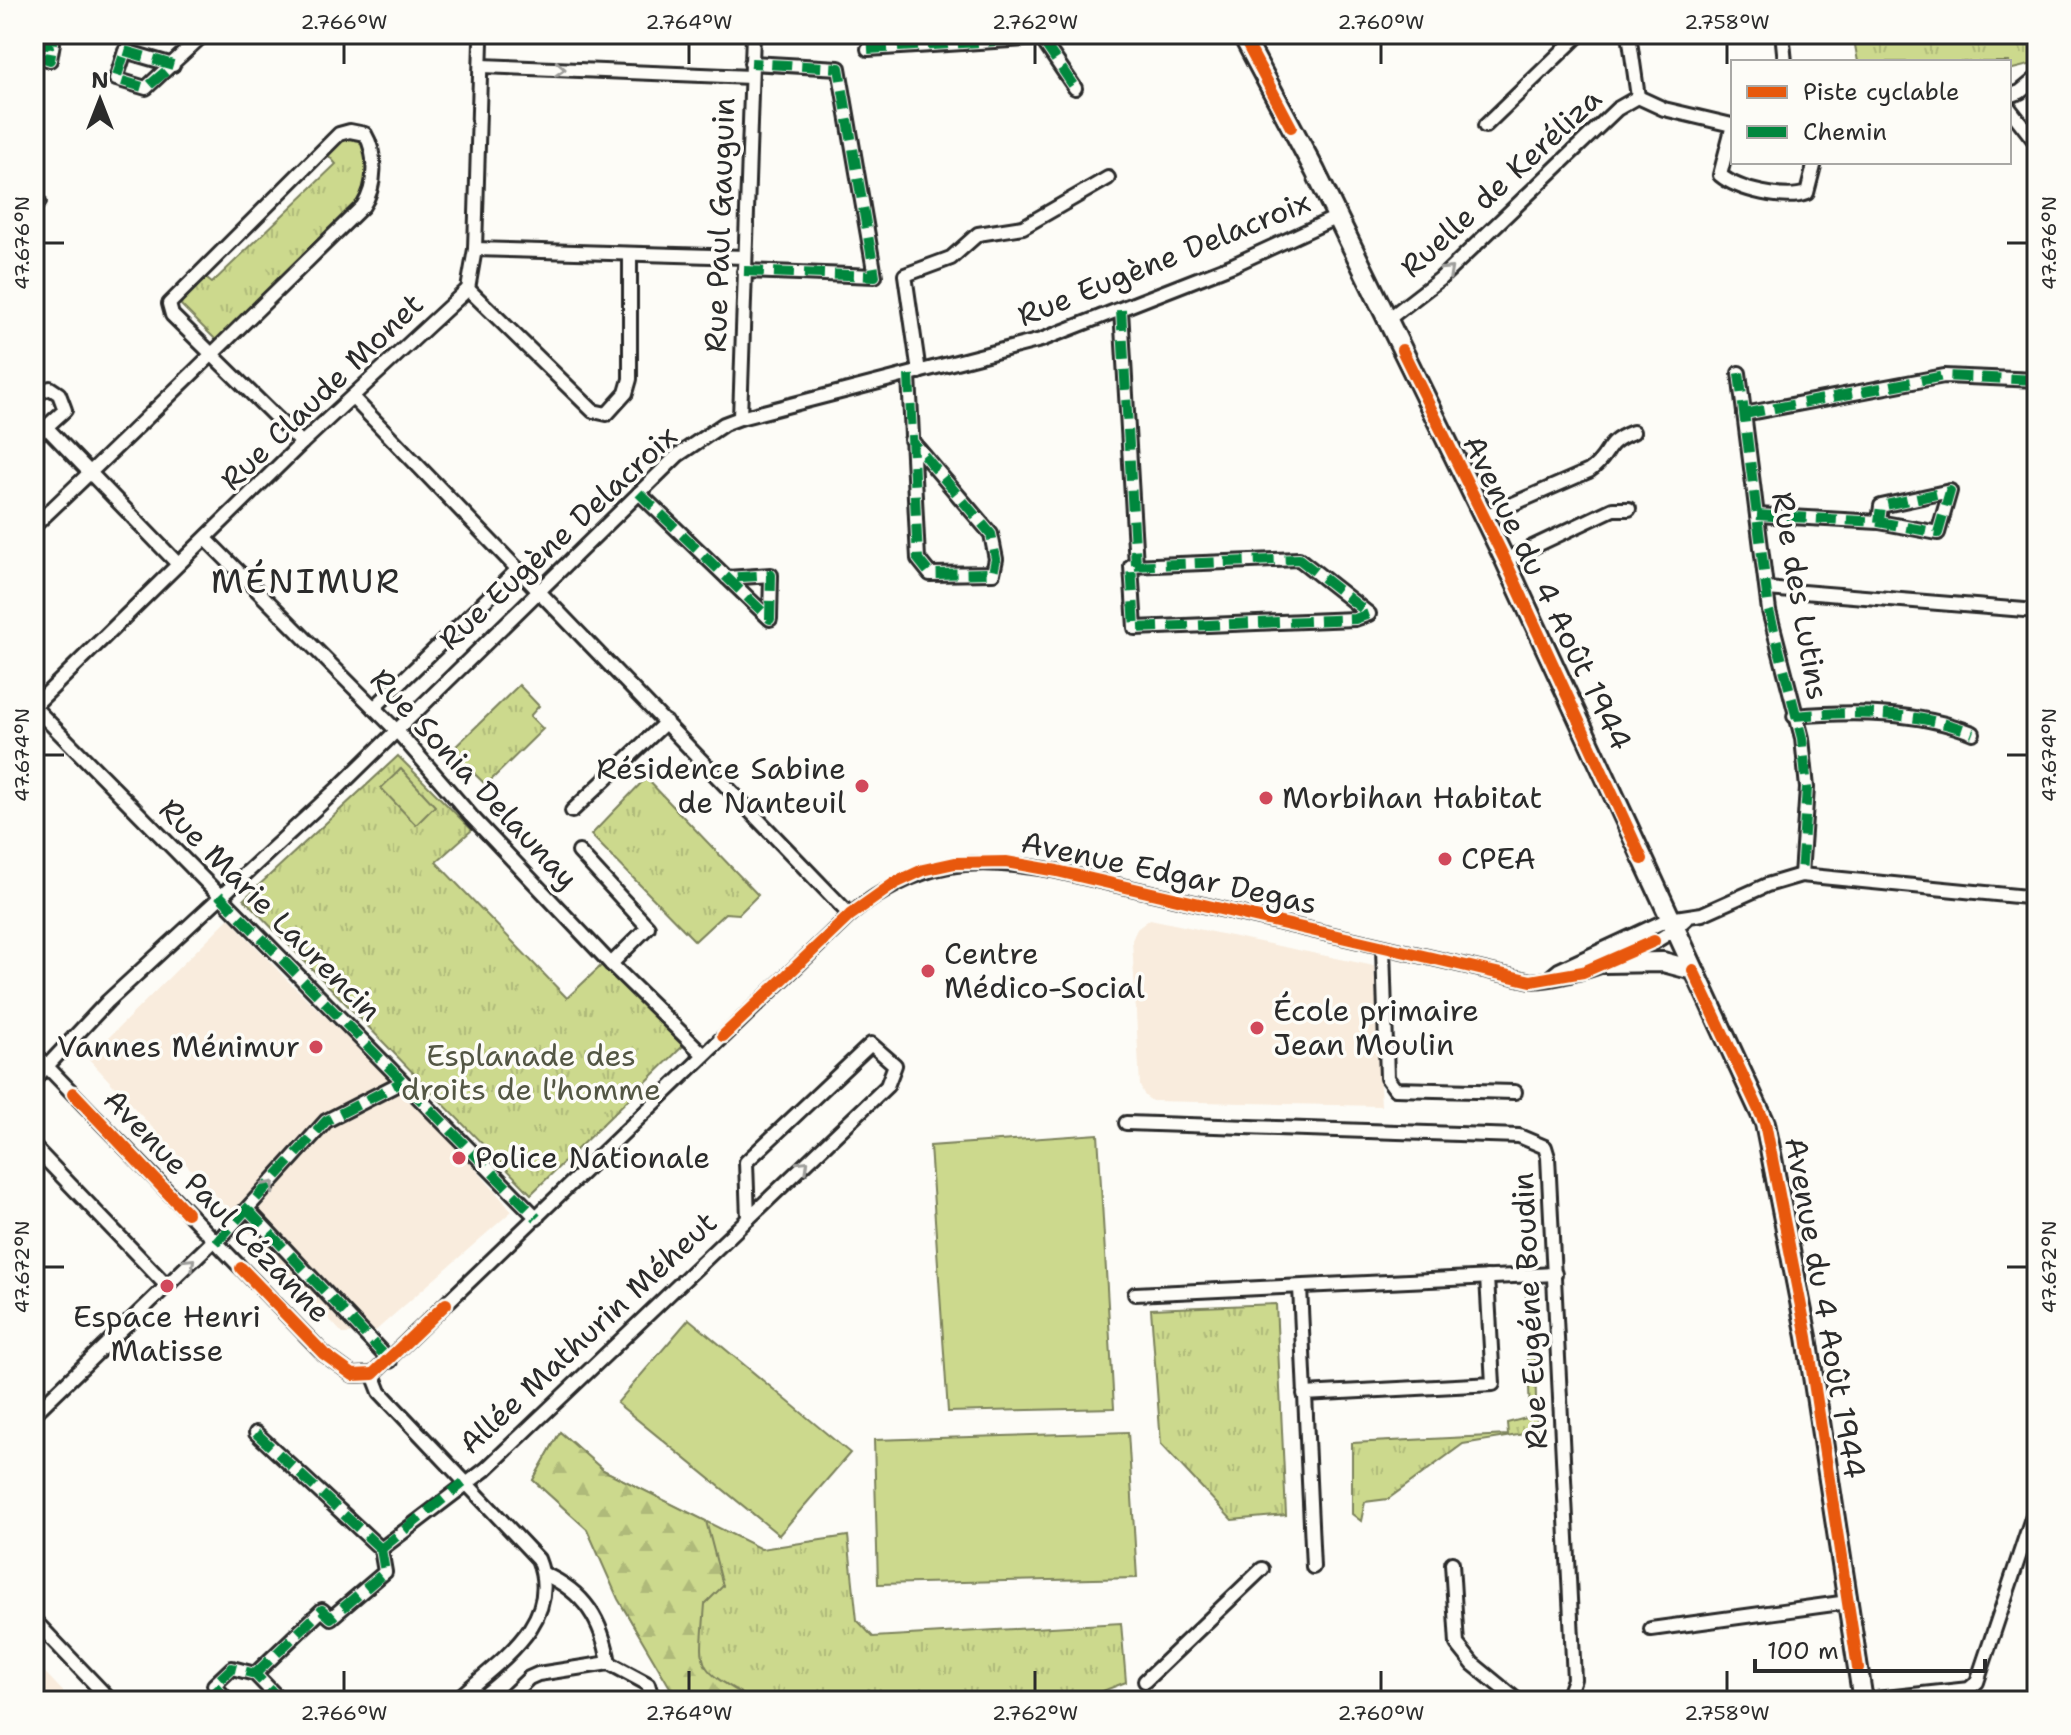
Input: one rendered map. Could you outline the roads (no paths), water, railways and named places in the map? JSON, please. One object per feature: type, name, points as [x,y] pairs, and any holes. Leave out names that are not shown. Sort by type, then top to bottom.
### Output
[{"type":"street","points":[[173,65],[204,34]]},
{"type":"street","name":"Rue Paul Gauguin","points":[[740,418],[753,34]]},
{"type":"street","name":"Avenue du 4 Août 1944","points":[[1242,34],[1337,217],[1505,560],[1676,922],[1693,970],[1749,1082],[1765,1123],[1807,1337],[1860,1701]]},
{"type":"street","points":[[1485,126],[1580,34]]},
{"type":"street","name":"Ruelle de Keréliza","points":[[1387,320],[1440,279],[1617,109],[1638,97],[1629,34]]},
{"type":"street","points":[[868,49],[990,38],[1041,38],[1075,88]]},
{"type":"street","name":"Rue Claude Monet","points":[[34,707],[302,443],[468,289],[475,249],[481,41]]},
{"type":"street","points":[[1783,42],[1785,60]]},
{"type":"street","points":[[34,48],[53,43],[50,60],[34,55]]},
{"type":"street","points":[[744,271],[875,276],[839,68],[751,63]]},
{"type":"street","points":[[482,66],[751,77]]},
{"type":"street","points":[[2011,95],[2037,78]]},
{"type":"street","points":[[1638,97],[1664,109],[1731,125]]},
{"type":"street","points":[[2011,111],[2037,144]]},
{"type":"street","points":[[1731,129],[1720,175],[1729,182],[1794,197],[1807,193],[1814,164]]},
{"type":"street","points":[[34,526],[89,474],[213,353],[363,206],[371,194],[373,147],[365,134],[350,131],[339,134],[169,304],[172,315],[213,353],[302,443]]},
{"type":"street","points":[[911,440],[991,534],[996,559],[993,573],[930,574],[918,559],[911,440],[914,374],[905,275],[951,258],[978,234],[1023,227],[1108,178]]},
{"type":"street","points":[[34,198],[39,202],[34,206]]},
{"type":"street","name":"Rue Eugène Delacroix","points":[[34,1080],[108,1001],[397,731],[678,455],[724,424],[1041,340],[1121,310],[1337,217]]},
{"type":"street","points":[[475,249],[745,257]]},
{"type":"street","points":[[468,289],[593,411],[607,414],[626,393],[630,379],[630,255]]},
{"type":"street","points":[[1121,310],[1136,565]]},
{"type":"street","name":"Rue des Lutins","points":[[1739,373],[1767,589],[1794,716],[1802,738],[1807,788],[1801,875]]},
{"type":"street","points":[[1744,414],[1944,376],[2037,380]]},
{"type":"street","points":[[34,395],[50,388],[59,394],[65,410],[34,438]]},
{"type":"street","points":[[352,397],[850,915]]},
{"type":"street","points":[[47,428],[178,564]]},
{"type":"street","points":[[1483,517],[1589,471],[1598,464],[1611,440],[1633,432]]},
{"type":"street","points":[[1757,515],[1879,522],[1938,533],[1950,491],[1881,506],[1879,522]]},
{"type":"street","points":[[639,493],[727,578]]},
{"type":"street","points":[[1505,560],[1613,509],[1629,509]]},
{"type":"street","name":"Rue Sonia Delaunay","points":[[206,539],[397,731],[471,816],[611,964],[704,1055]]},
{"type":"street","points":[[1299,559],[1369,614],[1355,619],[1135,628],[1131,566],[1136,565],[1299,559]]},
{"type":"street","points":[[374,708],[518,569]]},
{"type":"street","points":[[1767,589],[2037,611]]},
{"type":"street","name":"Rue Marie Laurencin","points":[[34,707],[537,1218]]},
{"type":"street","points":[[1794,716],[1832,713],[1901,716],[1949,723],[1973,733]]},
{"type":"street","points":[[572,811],[666,722]]},
{"type":"street","points":[[579,852],[648,927],[611,964]]},
{"type":"street","name":"Avenue Edgar Degas","points":[[373,1374],[390,1361],[850,915],[895,883],[923,870],[955,863],[1006,862],[1531,981],[1547,980],[1604,963],[1676,922]]},
{"type":"street","points":[[1547,980],[1559,970],[1801,875],[2037,898]]},
{"type":"street","points":[[1383,948],[1387,1078],[1395,1089],[1515,1092]]},
{"type":"street","points":[[1604,963],[1654,961],[1693,970]]},
{"type":"street","name":"Allée Mathurin Méheut","points":[[381,1549],[463,1483],[486,1469],[748,1219],[887,1086],[895,1065],[871,1044],[746,1162],[748,1219]]},
{"type":"street","name":"Avenue Paul Cézanne","points":[[34,1053],[324,1354],[353,1375],[373,1374]]},
{"type":"street","points":[[34,1414],[249,1211],[326,1121],[402,1082]]},
{"type":"street","name":"Rue Eugéne Boudin","points":[[1126,1123],[1519,1136],[1535,1140],[1545,1147],[1555,1274],[1574,1679],[1566,1701]]},
{"type":"street","points":[[34,1147],[167,1286]]},
{"type":"street","points":[[249,1211],[390,1361]]},
{"type":"street","points":[[1135,1294],[1555,1274]]},
{"type":"street","points":[[1304,1394],[1493,1384],[1487,1277]]},
{"type":"street","points":[[1300,1287],[1313,1567]]},
{"type":"street","points":[[373,1374],[380,1392],[538,1559],[544,1574],[546,1596],[535,1626],[455,1701]]},
{"type":"street","points":[[255,1674],[322,1610],[331,1618],[385,1572],[381,1549],[256,1433]]},
{"type":"street","points":[[1860,1701],[1969,1689],[1977,1682],[2037,1503]]},
{"type":"street","points":[[1452,1563],[1457,1644],[1473,1664],[1518,1701]]},
{"type":"street","points":[[1145,1681],[1262,1569]]},
{"type":"street","points":[[544,1574],[564,1584],[597,1618],[609,1663]]},
{"type":"street","points":[[1651,1629],[1848,1602]]},
{"type":"street","points":[[34,1620],[111,1701]]},
{"type":"street","points":[[505,1701],[529,1678],[538,1674],[609,1663],[648,1684],[653,1701]]},
{"type":"street","points":[[228,1701],[214,1685],[232,1668],[255,1674],[275,1700]]},
{"type":"place","name":"Résidence Sabine de Nanteuil","points":[[862,786]]},
{"type":"place","name":"Morbihan Habitat","points":[[1266,798]]},
{"type":"place","name":"CPEA","points":[[1445,859]]},
{"type":"place","name":"Centre Médico-Social","points":[[928,971]]},
{"type":"place","name":"École primaire Jean Moulin","points":[[1257,1028]]},
{"type":"place","name":"Vannes Ménimur","points":[[316,1047]]},
{"type":"place","name":"Police Nationale","points":[[459,1158]]},
{"type":"place","name":"Espace Henri Matisse","points":[[167,1286]]},
{"type":"district","name":"MÉNIMUR","points":[[306,581]]},
{"type":"park label","name":"Esplanade des droits de l'homme","points":[[531,1073]]}]
